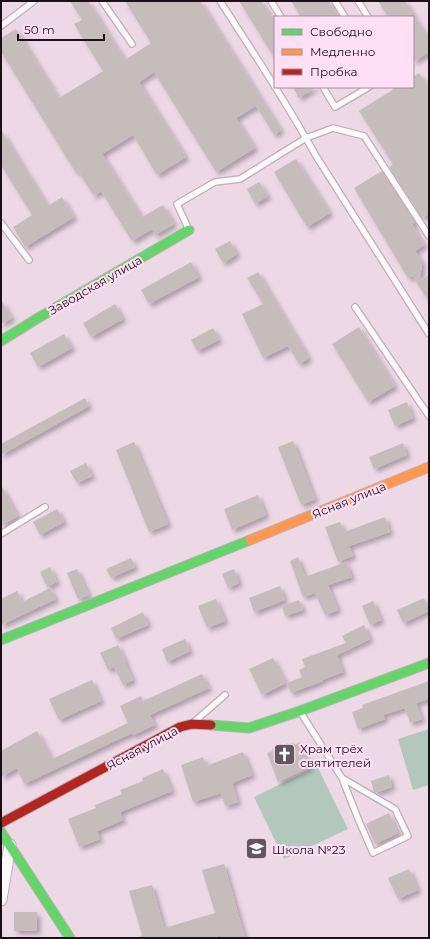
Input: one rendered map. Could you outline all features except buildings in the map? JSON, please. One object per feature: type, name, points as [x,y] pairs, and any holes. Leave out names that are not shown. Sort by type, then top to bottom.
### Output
[{"type":"street","name":"Заводская улица","points":[[1,341],[189,230]]},
{"type":"street","name":"Ясная улица","points":[[1,640],[429,467]]},
{"type":"street","name":"Ясная улица","points":[[1,823],[180,727],[192,724],[249,728],[300,711],[429,663]]},
{"type":"street","points":[[1,832],[70,938]]},
{"type":"street","points":[[1,900],[10,845]]},
{"type":"lane","points":[[102,1],[132,44]]},
{"type":"lane","points":[[220,1],[274,86]]},
{"type":"lane","points":[[271,1],[280,16]]},
{"type":"lane","points":[[335,1],[344,16]]},
{"type":"lane","points":[[358,1],[367,16]]},
{"type":"lane","points":[[1,26],[32,2]]},
{"type":"lane","points":[[275,88],[316,156],[429,334]]},
{"type":"lane","points":[[324,88],[335,107],[367,88]]},
{"type":"lane","points":[[189,230],[177,204],[215,182],[240,179],[306,138],[333,128],[364,136],[429,236]]},
{"type":"lane","points":[[1,223],[29,260]]},
{"type":"lane","points":[[355,307],[429,416]]},
{"type":"lane","points":[[1,534],[45,507]]},
{"type":"lane","points":[[192,724],[225,695]]},
{"type":"lane","points":[[300,711],[342,778],[358,821],[373,853],[408,836],[395,809],[342,778]]},
{"type":"green space","points":[[429,729],[429,785],[413,790],[398,739]]},
{"type":"green space","points":[[317,766],[348,829],[284,859],[254,797]]},
{"type":"traffic: fast","points":[[1,341],[189,230]]},
{"type":"traffic: fast","points":[[1,640],[250,540]]},
{"type":"traffic: fast","points":[[211,725],[249,728],[300,711],[429,663]]},
{"type":"traffic: fast","points":[[1,832],[70,938]]},
{"type":"traffic: slow","points":[[250,540],[429,467]]},
{"type":"traffic: jam","points":[[1,823],[180,727],[192,724],[211,725]]},
{"type":"place","name":"Храм трёх святителей","points":[[284,755]]},
{"type":"place","name":"Школа №23","points":[[256,849]]}]
